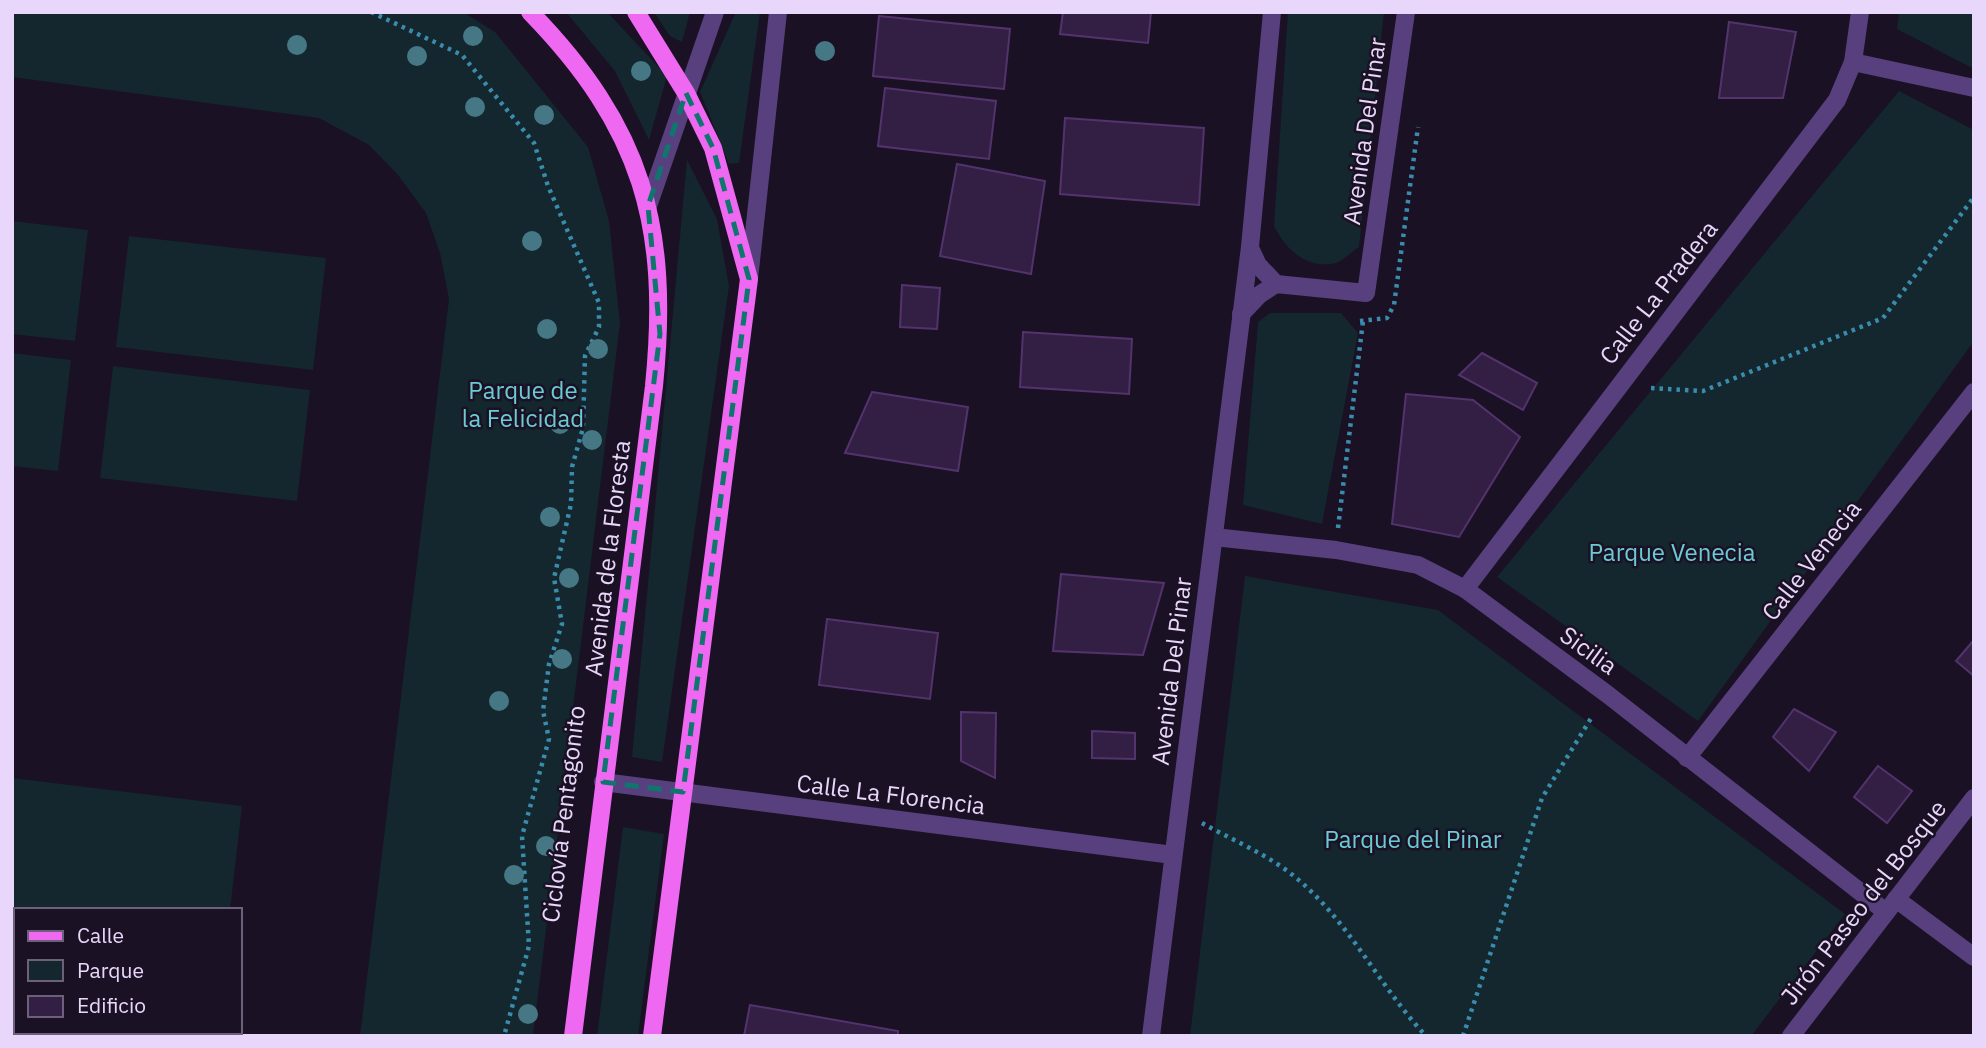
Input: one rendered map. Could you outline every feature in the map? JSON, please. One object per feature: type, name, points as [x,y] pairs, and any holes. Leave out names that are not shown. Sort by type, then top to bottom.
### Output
[{"type":"main road","points":[[530,12],[590,78],[632,155],[648,206]]},
{"type":"main road","points":[[636,12],[686,93],[713,148],[749,279],[652,1036]]},
{"type":"main road","name":"Avenida de la Floresta","points":[[573,1036],[660,334],[660,289],[648,206]]},
{"type":"street","name":"Avenida de la Floresta","points":[[648,206],[715,12]]},
{"type":"street","points":[[749,279],[778,12]]},
{"type":"street","name":"Avenida Del Pinar","points":[[1152,1036],[1250,247],[1272,12]]},
{"type":"street","name":"Avenida Del Pinar","points":[[1366,293],[1406,12]]},
{"type":"street","name":"Calle La Pradera","points":[[1465,589],[1617,386],[1838,100],[1853,62],[1860,12]]},
{"type":"street","points":[[1853,62],[1974,88]]},
{"type":"street","points":[[1250,247],[1258,265],[1276,284]]},
{"type":"street","points":[[1241,314],[1259,295],[1276,284],[1366,293]]},
{"type":"street","name":"Calle Venecia","points":[[1687,758],[1974,392]]},
{"type":"street","name":"Sicilia","points":[[1213,537],[1336,550],[1418,565],[1465,589],[1607,694],[1687,758],[1891,905],[1974,957]]},
{"type":"street","name":"Calle La Florencia","points":[[603,782],[1173,855]]},
{"type":"street","name":"Jirón Paseo del Bosque","points":[[1790,1036],[1974,798]]},
{"type":"path","points":[[371,12],[462,55],[534,144],[548,186],[599,303],[599,327],[585,356],[583,428],[572,467],[571,504],[554,579],[562,624],[549,664],[544,711],[549,739],[522,836],[529,946],[504,1036]]},
{"type":"path","points":[[1617,386],[1703,391],[1882,318],[1974,197]]},
{"type":"path","points":[[1336,550],[1366,293]]},
{"type":"path","points":[[1463,1036],[1542,798],[1607,694]]},
{"type":"path","points":[[1178,810],[1295,876],[1337,919],[1410,1019],[1426,1036]]},
{"type":"highlighted area","points":[[686,93],[713,148],[749,279],[683,792],[603,782],[660,334],[648,206]]},
{"type":"green space","name":"Parque de la Felicidad","points":[[12,12],[463,12],[495,32],[588,147],[609,221],[620,323],[533,1036],[360,1036],[449,299],[440,253],[426,213],[398,175],[369,145],[319,118],[12,77]]},
{"type":"green space","points":[[566,12],[607,12],[667,76],[649,140],[615,71]]},
{"type":"green space","points":[[654,12],[690,12],[682,42],[670,36]]},
{"type":"green space","points":[[736,12],[760,12],[739,163],[729,164],[700,92]]},
{"type":"green space","points":[[1288,12],[1384,12],[1359,247],[1336,263],[1315,263],[1298,256],[1274,226]]},
{"type":"green space","points":[[1899,12],[1974,12],[1974,69],[1897,29]]},
{"type":"green space","name":"Parque Venecia","points":[[1899,91],[1974,130],[1974,341],[1698,721],[1497,577]]},
{"type":"green space","points":[[687,160],[717,219],[729,286],[662,762],[632,757]]},
{"type":"green space","points":[[12,221],[88,230],[75,341],[12,334]]},
{"type":"green space","points":[[129,236],[326,258],[313,370],[116,347]]},
{"type":"green space","points":[[1270,313],[1341,313],[1358,333],[1322,524],[1243,505],[1258,322]]},
{"type":"green space","points":[[12,353],[71,360],[58,471],[12,466]]},
{"type":"green space","points":[[113,366],[310,390],[297,501],[100,478]]},
{"type":"green space","name":"Parque del Pinar","points":[[1245,576],[1438,610],[1845,914],[1751,1036],[1190,1036]]},
{"type":"green space","points":[[12,778],[242,806],[230,908],[14,908],[14,1034],[214,1036],[12,1036]]},
{"type":"green space","points":[[623,827],[664,834],[638,1036],[597,1036]]},
{"type":"building","points":[[1063,12],[1151,12],[1148,43],[1060,34]]},
{"type":"building","points":[[879,16],[1010,29],[1004,89],[873,76]]},
{"type":"building","points":[[1729,22],[1796,32],[1783,98],[1719,98]]},
{"type":"building","points":[[885,88],[996,101],[989,159],[878,146]]},
{"type":"building","points":[[1065,118],[1204,128],[1199,205],[1060,194]]},
{"type":"building","points":[[957,164],[1045,181],[1031,274],[940,256]]},
{"type":"building","points":[[902,285],[940,288],[937,329],[900,327]]},
{"type":"building","points":[[1023,332],[1132,339],[1129,394],[1020,387]]},
{"type":"building","points":[[1482,353],[1537,383],[1523,410],[1459,375]]},
{"type":"building","points":[[872,392],[968,407],[958,471],[845,453]]},
{"type":"building","points":[[1406,394],[1473,400],[1520,437],[1459,537],[1392,524]]},
{"type":"building","points":[[1061,574],[1164,583],[1143,655],[1053,651]]},
{"type":"building","points":[[827,619],[938,633],[930,699],[819,685]]},
{"type":"building","points":[[1974,641],[1974,676],[1956,661]]},
{"type":"building","points":[[1794,709],[1836,732],[1809,771],[1773,737]]},
{"type":"building","points":[[961,712],[996,713],[995,778],[961,761]]},
{"type":"building","points":[[1092,731],[1135,733],[1135,759],[1092,758]]},
{"type":"building","points":[[1878,766],[1912,791],[1887,823],[1854,797]]},
{"type":"building","points":[[750,1005],[898,1031],[898,1036],[744,1036]]}]
